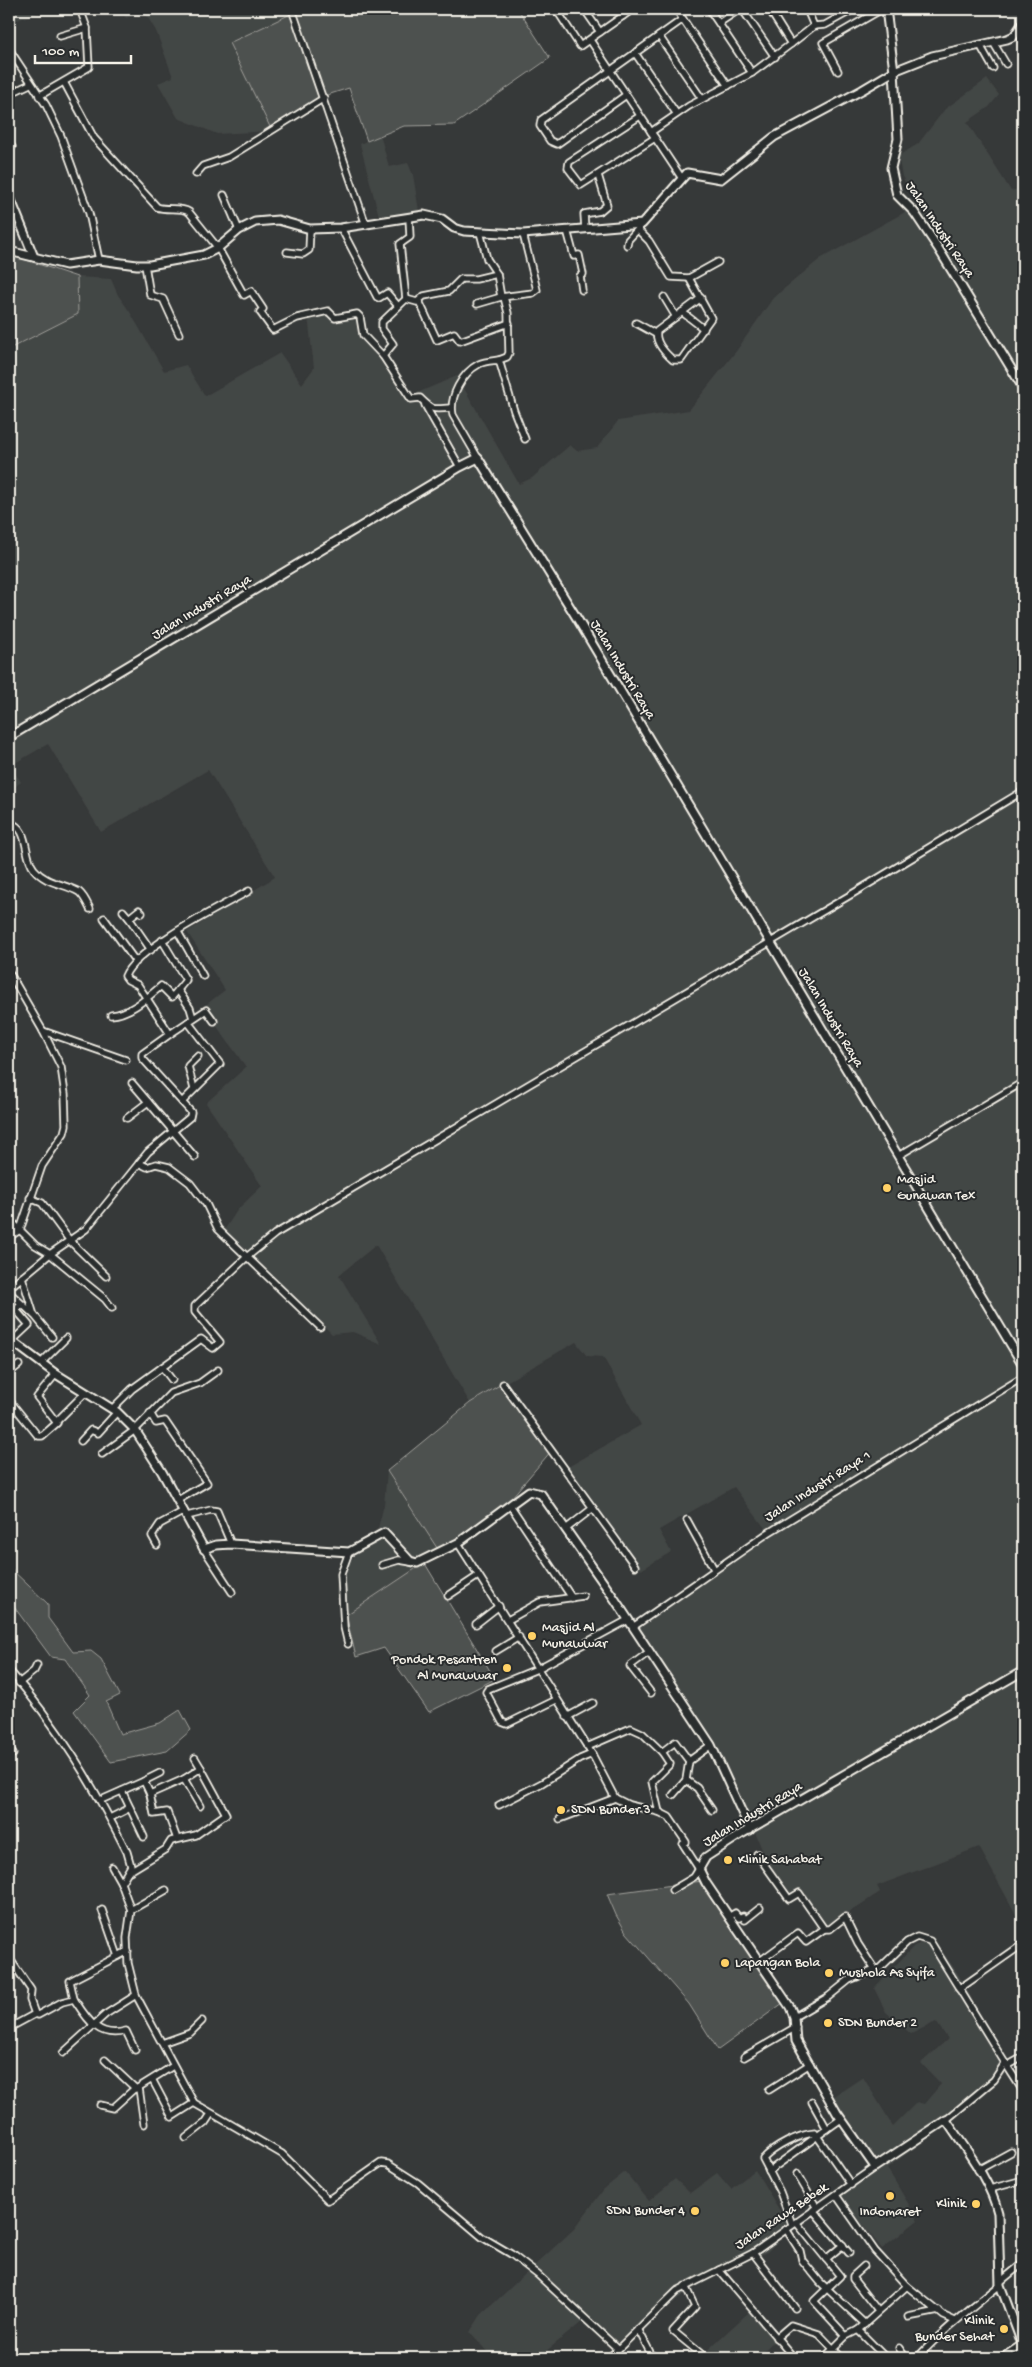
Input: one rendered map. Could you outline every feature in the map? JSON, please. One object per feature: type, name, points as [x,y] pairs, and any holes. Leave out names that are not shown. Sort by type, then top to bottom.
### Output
[{"type":"street","points":[[39,96],[89,67],[88,28],[80,9]]},
{"type":"street","points":[[292,9],[366,225]]},
{"type":"street","points":[[556,9],[580,46],[633,9]]},
{"type":"street","points":[[584,9],[600,32]]},
{"type":"street","points":[[618,9],[623,16]]},
{"type":"street","points":[[676,9],[728,86]]},
{"type":"street","points":[[709,9],[752,73]]},
{"type":"street","points":[[719,23],[741,9],[775,57]]},
{"type":"street","points":[[769,9],[791,44]]},
{"type":"street","points":[[814,9],[806,10],[814,26]]},
{"type":"street","points":[[651,132],[676,114],[752,73],[814,26],[825,25],[854,9]]},
{"type":"street","points":[[838,71],[824,43],[882,9]]},
{"type":"street","name":"Jalan Industri Raya","points":[[886,9],[894,71],[898,138],[891,168],[897,195],[914,212],[938,248],[1023,388]]},
{"type":"street","points":[[626,95],[557,144],[552,143],[547,138],[540,126],[541,120],[683,19]]},
{"type":"street","points":[[627,245],[628,240],[681,177],[690,172],[721,179],[774,137],[894,71],[932,56],[1007,40],[1019,30],[1023,23]]},
{"type":"street","points":[[60,36],[88,28]]},
{"type":"street","points":[[1019,30],[1023,37]]},
{"type":"street","points":[[659,36],[702,99]]},
{"type":"street","points":[[590,40],[681,177]]},
{"type":"street","points":[[993,42],[1006,64]]},
{"type":"street","points":[[980,45],[993,68]]},
{"type":"street","points":[[9,49],[30,84],[46,105],[64,143],[89,213],[99,260]]},
{"type":"street","points":[[635,53],[676,114]]},
{"type":"street","points":[[64,82],[94,138],[157,207],[186,210],[218,248],[244,295],[251,291],[263,309],[260,312],[273,330],[297,318],[328,310],[335,318],[357,314],[360,317],[363,335],[383,356],[411,398],[422,399],[460,466]]},
{"type":"street","points":[[9,94],[30,84]]},
{"type":"street","points":[[196,174],[204,166],[229,156],[324,98]]},
{"type":"street","points":[[640,116],[568,165],[581,186],[655,138]]},
{"type":"street","points":[[585,229],[584,214],[604,210],[607,205],[598,175]]},
{"type":"street","points":[[9,195],[34,257]]},
{"type":"street","points":[[224,195],[238,230]]},
{"type":"street","points":[[9,251],[66,265],[99,260],[145,265],[200,256],[218,248],[238,230],[255,222],[278,220],[310,229],[342,228],[409,217],[433,216],[454,228],[480,232],[523,234],[640,227]]},
{"type":"street","points":[[406,299],[400,244],[410,237],[409,217]]},
{"type":"street","points":[[640,227],[668,274],[674,278],[689,278],[718,262]]},
{"type":"street","points":[[342,228],[377,297],[379,298],[387,293],[398,306]]},
{"type":"street","points":[[287,252],[303,254],[308,250],[310,229]]},
{"type":"street","points":[[567,230],[574,256],[579,255],[583,274],[580,276],[582,290]]},
{"type":"street","points":[[478,458],[453,415],[452,400],[460,383],[470,371],[483,363],[508,356],[509,323],[497,274],[487,259],[480,232]]},
{"type":"street","points":[[477,304],[502,297],[532,293],[537,290],[523,234]]},
{"type":"street","points":[[145,265],[150,296],[163,298],[180,334]]},
{"type":"street","points":[[406,299],[414,302],[419,301],[430,294],[439,295],[449,291],[461,279],[476,279],[497,274]]},
{"type":"street","points":[[636,323],[656,334],[662,348],[673,360],[681,360],[712,318],[689,278]]},
{"type":"street","points":[[664,297],[676,317]]},
{"type":"street","points":[[656,334],[657,331],[701,298]]},
{"type":"street","points":[[383,356],[393,344],[382,329],[382,322],[406,299]]},
{"type":"street","points":[[419,301],[437,340],[454,333],[460,341],[509,323]]},
{"type":"street","points":[[682,312],[704,330]]},
{"type":"street","points":[[499,360],[514,411],[526,439]]},
{"type":"street","points":[[425,405],[437,409],[452,408]]},
{"type":"street","name":"Jalan Industri Raya","points":[[9,737],[460,466],[478,458],[578,620],[769,943],[1023,1365]]},
{"type":"street","points":[[82,1440],[91,1430],[98,1433],[132,1389],[201,1338],[213,1348],[220,1342],[195,1312],[194,1308],[248,1256],[275,1234],[1023,791]]},
{"type":"street","points":[[9,823],[14,824],[25,839],[30,865],[35,871],[50,883],[79,892],[90,909]]},
{"type":"street","points":[[170,1034],[148,998],[137,984],[130,982],[125,976],[136,962],[162,940],[249,891]]},
{"type":"street","points":[[129,918],[139,910],[142,913]]},
{"type":"street","points":[[123,911],[151,950]]},
{"type":"street","points":[[104,918],[136,962]]},
{"type":"street","points":[[178,932],[203,976]]},
{"type":"street","points":[[111,1015],[124,1012],[148,998],[161,986],[172,997],[178,990],[186,978],[162,940]]},
{"type":"street","points":[[9,972],[43,1031],[64,1078],[66,1125],[64,1133],[42,1166],[20,1230],[9,1237]]},
{"type":"street","points":[[178,990],[194,1018]]},
{"type":"street","points":[[9,1288],[89,1225],[139,1162],[154,1146],[174,1131],[191,1114],[142,1056],[170,1034],[206,1010],[214,1021]]},
{"type":"street","points":[[182,1102],[220,1064],[188,1022]]},
{"type":"street","points":[[43,1031],[126,1060]]},
{"type":"street","points":[[194,1089],[188,1066],[198,1056]]},
{"type":"street","points":[[898,1156],[1023,1082]]},
{"type":"street","points":[[132,1084],[195,1157]]},
{"type":"street","points":[[127,1118],[148,1102]]},
{"type":"street","points":[[139,1162],[147,1167],[159,1164],[175,1170],[202,1199],[218,1229],[320,1327]]},
{"type":"street","points":[[30,1198],[42,1203],[70,1240],[106,1276]]},
{"type":"street","points":[[9,1219],[35,1246],[50,1254],[106,1299],[112,1308]]},
{"type":"street","points":[[22,1277],[35,1316]]},
{"type":"street","points":[[9,1292],[35,1316],[52,1337]]},
{"type":"street","points":[[9,1317],[21,1304]]},
{"type":"street","points":[[9,1350],[12,1341],[29,1325],[16,1310]]},
{"type":"street","points":[[41,1363],[66,1338]]},
{"type":"street","points":[[12,1341],[56,1374],[114,1410],[135,1430],[186,1513],[204,1549],[232,1592]]},
{"type":"street","points":[[9,1373],[19,1365]]},
{"type":"street","points":[[162,1367],[172,1380]]},
{"type":"street","points":[[102,1454],[135,1430],[172,1393],[200,1383],[218,1370]]},
{"type":"street","points":[[56,1374],[37,1397],[56,1422]]},
{"type":"street","name":"Jalan Industri Raya 1","points":[[633,1627],[714,1569],[876,1466],[1023,1377]]},
{"type":"street","points":[[503,1384],[635,1566]]},
{"type":"street","points":[[9,1400],[39,1436],[56,1425],[56,1422],[85,1393]]},
{"type":"street","points":[[150,1414],[156,1423],[165,1421],[207,1483],[178,1500]]},
{"type":"street","points":[[382,1565],[399,1560],[413,1563],[458,1543],[529,1491],[535,1491],[548,1502],[711,1745],[750,1830]]},
{"type":"street","points":[[510,1505],[572,1598]]},
{"type":"street","points":[[566,1529],[593,1508]]},
{"type":"street","points":[[157,1545],[152,1536],[160,1524],[186,1513],[211,1510],[217,1511],[232,1544]]},
{"type":"street","points":[[687,1520],[714,1569]]},
{"type":"street","points":[[204,1549],[216,1545],[232,1544],[349,1552],[384,1533],[413,1563]]},
{"type":"street","points":[[458,1543],[478,1576],[500,1606],[556,1700],[592,1754],[615,1798],[629,1805],[660,1812],[672,1821],[686,1842],[683,1844],[699,1869],[694,1877],[672,1890]]},
{"type":"street","points":[[348,1644],[344,1627],[341,1574],[349,1552]]},
{"type":"street","points":[[448,1596],[478,1576]]},
{"type":"street","points":[[508,1620],[540,1602],[583,1596]]},
{"type":"street","points":[[476,1624],[500,1606]]},
{"type":"street","points":[[556,1700],[510,1723],[504,1724],[487,1690],[538,1669],[628,1620]]},
{"type":"street","points":[[496,1651],[519,1637]]},
{"type":"street","points":[[649,1652],[630,1666],[652,1693]]},
{"type":"street","points":[[19,1683],[34,1671],[37,1665]]},
{"type":"street","points":[[9,1670],[57,1729],[101,1800],[130,1858],[131,1866],[121,1883]]},
{"type":"street","name":"Jalan Industri Raya","points":[[875,2167],[841,2119],[796,2040],[794,2017],[760,1961],[706,1883],[699,1869],[706,1858],[750,1830],[1023,1671]]},
{"type":"street","points":[[567,1717],[592,1703]]},
{"type":"street","points":[[587,1747],[632,1728],[642,1733],[662,1752],[670,1764],[652,1782],[660,1812]]},
{"type":"street","points":[[662,1752],[675,1742],[689,1760],[686,1780],[673,1795]]},
{"type":"street","points":[[689,1760],[711,1745]]},
{"type":"street","points":[[9,1748],[13,1754]]},
{"type":"street","points":[[499,1805],[592,1754]]},
{"type":"street","points":[[128,1872],[166,1849],[171,1841],[196,1835],[226,1814],[225,1809],[195,1758]]},
{"type":"street","points":[[150,1794],[184,1779],[201,1768]]},
{"type":"street","points":[[101,1800],[160,1773]]},
{"type":"street","points":[[184,1779],[200,1806]]},
{"type":"street","points":[[144,1780],[150,1794],[154,1814],[167,1812],[177,1839]]},
{"type":"street","points":[[686,1780],[697,1788],[712,1810]]},
{"type":"street","points":[[122,1791],[144,1837]]},
{"type":"street","points":[[560,1819],[615,1798]]},
{"type":"street","points":[[110,1818],[130,1808]]},
{"type":"street","points":[[757,1854],[789,1899],[799,1893],[824,1929]]},
{"type":"street","points":[[112,1867],[121,1883],[131,1910],[127,1938],[130,1972],[136,1995],[194,2103],[282,2154],[328,2200],[381,2164],[388,2164],[418,2183],[482,2237],[511,2254],[538,2275],[618,2349]]},
{"type":"street","points":[[131,1910],[166,1890]]},
{"type":"street","points":[[730,1916],[735,1913],[739,1918],[743,1916],[745,1920],[760,1908]]},
{"type":"street","points":[[102,1910],[118,1956]]},
{"type":"street","points":[[760,1961],[798,1933],[806,1942],[824,1929],[830,1930],[845,1917],[858,1944],[875,1970]]},
{"type":"street","points":[[794,2017],[828,1997],[849,1980],[880,1968],[906,1942],[921,1937],[930,1941],[1023,2091]]},
{"type":"street","points":[[959,1989],[1023,1944]]},
{"type":"street","points":[[128,1951],[70,1980],[74,1999],[91,2026],[112,2033],[127,2031],[135,2050]]},
{"type":"street","points":[[9,1962],[12,1962],[31,1990],[30,2000],[35,2014]]},
{"type":"street","points":[[62,2053],[91,2026],[136,1995]]},
{"type":"street","points":[[9,2028],[35,2014],[44,2012],[62,2002],[74,1999]]},
{"type":"street","points":[[162,2043],[190,2033],[202,2021]]},
{"type":"street","points":[[744,2057],[796,2027]]},
{"type":"street","points":[[875,2167],[946,2120],[994,2080],[1006,2064],[1023,2057]]},
{"type":"street","points":[[105,2060],[136,2088],[144,2124]]},
{"type":"street","points":[[769,2090],[810,2064]]},
{"type":"street","points":[[100,2105],[113,2108],[136,2088],[153,2081],[173,2066]]},
{"type":"street","points":[[153,2081],[172,2117],[194,2103]]},
{"type":"street","points":[[812,2102],[827,2129]]},
{"type":"street","points":[[186,2138],[205,2123],[211,2114]]},
{"type":"street","points":[[769,2171],[841,2119]]},
{"type":"street","points":[[946,2120],[990,2189],[998,2213],[1000,2284],[1023,2345],[1001,2358]]},
{"type":"street","points":[[846,2336],[814,2301],[840,2276],[794,2223],[763,2159],[784,2143],[814,2133],[818,2136],[851,2185]]},
{"type":"street","points":[[978,2170],[1011,2152]]},
{"type":"street","name":"Jalan Rawa Bebek","points":[[609,2358],[671,2296],[685,2286],[753,2253],[875,2167]]},
{"type":"street","points":[[797,2174],[815,2209],[849,2253]]},
{"type":"street","points":[[990,2189],[1023,2180]]},
{"type":"street","points":[[836,2195],[875,2251],[908,2286],[939,2311],[955,2321]]},
{"type":"street","points":[[786,2229],[800,2251],[802,2260],[827,2289],[865,2324]]},
{"type":"street","points":[[826,2259],[843,2245]]},
{"type":"street","points":[[753,2253],[795,2308]]},
{"type":"street","points":[[917,2358],[955,2321],[1023,2263]]},
{"type":"street","points":[[864,2266],[853,2276],[853,2280],[878,2312]]},
{"type":"street","points":[[718,2270],[794,2358]]},
{"type":"street","points":[[685,2286],[696,2307],[673,2331],[706,2358]]},
{"type":"street","points":[[824,2358],[846,2336],[858,2330],[908,2286]]},
{"type":"street","points":[[908,2317],[939,2311]]},
{"type":"street","points":[[776,2338],[791,2326],[819,2334],[842,2358]]},
{"type":"street","points":[[638,2329],[653,2358]]},
{"type":"street","points":[[858,2330],[886,2358]]},
{"type":"street","points":[[899,2348],[906,2358]]},
{"type":"shaded area","points":[[9,9],[48,9],[9,23]]},
{"type":"shaded area","points":[[120,9],[291,9],[293,13],[272,131],[217,134],[178,118],[158,83],[173,77],[156,31],[144,11],[126,18]]},
{"type":"shaded area","points":[[291,9],[518,9],[550,58],[454,125],[404,126],[367,141],[349,88],[321,97],[272,131],[229,43],[293,13]]},
{"type":"shaded area","points":[[987,79],[999,95],[989,107],[967,122],[1011,191],[1023,188],[1023,1927],[979,1847],[877,1886],[880,1892],[825,1928],[801,1891],[791,1894],[765,1857],[737,1787],[700,1718],[672,1681],[637,1623],[768,1532],[734,1487],[659,1530],[671,1552],[641,1570],[568,1467],[641,1425],[603,1357],[587,1356],[576,1342],[470,1403],[376,1245],[339,1275],[381,1344],[353,1332],[332,1334],[249,1252],[244,1257],[221,1235],[238,1209],[262,1186],[206,1103],[246,1067],[203,1007],[225,990],[187,932],[275,877],[208,770],[101,832],[48,744],[10,766],[21,782],[9,791],[9,349],[78,314],[77,277],[111,279],[118,295],[164,371],[186,365],[205,396],[280,353],[302,384],[314,368],[308,316],[328,310],[334,319],[358,314],[362,334],[410,396],[457,376],[519,484],[532,478],[570,445],[577,451],[597,448],[618,421],[689,410],[737,350],[773,298],[820,259],[916,206],[902,176],[898,156],[918,144],[945,109]]},
{"type":"shaded area","points":[[380,134],[389,167],[408,163],[413,175],[419,211],[380,220],[360,144]]},
{"type":"shaded area","points":[[14,256],[77,277],[78,314],[9,349],[9,258]]},
{"type":"shaded area","points":[[503,1383],[552,1450],[495,1517],[439,1551],[387,1471],[470,1403]]},
{"type":"shaded area","points":[[387,1471],[439,1551],[346,1615],[336,1594],[337,1577],[378,1528],[384,1505]]},
{"type":"shaded area","points":[[424,1562],[495,1679],[429,1712],[384,1648],[356,1657],[346,1615]]},
{"type":"shaded area","points":[[9,1567],[48,1604],[48,1618],[73,1652],[91,1651],[101,1659],[120,1695],[106,1702],[120,1734],[160,1723],[180,1710],[191,1730],[167,1751],[111,1762],[74,1711],[90,1695],[65,1659],[51,1657],[9,1600]]},
{"type":"shaded area","points":[[702,1881],[783,2003],[718,2050],[689,2004],[626,1932],[607,1894]]},
{"type":"shaded area","points":[[933,1938],[958,1974],[1009,2066],[936,2132],[887,2168],[918,2220],[882,2249],[836,2191],[875,2164],[833,2097],[863,2077],[893,2126],[917,2102],[924,2104],[941,2084],[921,2063],[948,2039],[936,2022],[911,2034],[886,2012],[874,1988],[914,1946]]},
{"type":"shaded area","points":[[755,2170],[791,2229],[767,2252],[713,2276],[667,2306],[618,2356],[582,2322],[545,2352],[549,2358],[494,2358],[470,2332],[481,2315],[574,2229],[604,2189],[625,2172],[649,2201],[675,2179],[690,2193],[717,2173],[731,2189]]},
{"type":"shaded area","points":[[749,2312],[775,2340],[756,2358],[702,2358],[701,2356]]},
{"type":"place","name":"Masjid Gunawan Tex","points":[[887,1188]]},
{"type":"place","name":"Masjid Al Munawwar","points":[[532,1636]]},
{"type":"place","name":"Pondok Pesantren Al Munawwar","points":[[507,1668]]},
{"type":"place","name":"SDN Bunder 3","points":[[561,1810]]},
{"type":"place","name":"Klinik Sahabat","points":[[728,1860]]},
{"type":"place","name":"Lapangan Bola","points":[[725,1963]]},
{"type":"place","name":"Mushola As Syifa","points":[[829,1973]]},
{"type":"place","name":"SDN Bunder 2","points":[[828,2023]]},
{"type":"place","name":"Indomaret","points":[[890,2196]]},
{"type":"place","name":"Klinik","points":[[976,2204]]},
{"type":"place","name":"SDN Bunder 4","points":[[695,2211]]},
{"type":"place","name":"Klinik Bunder Sehat","points":[[1004,2329]]}]
